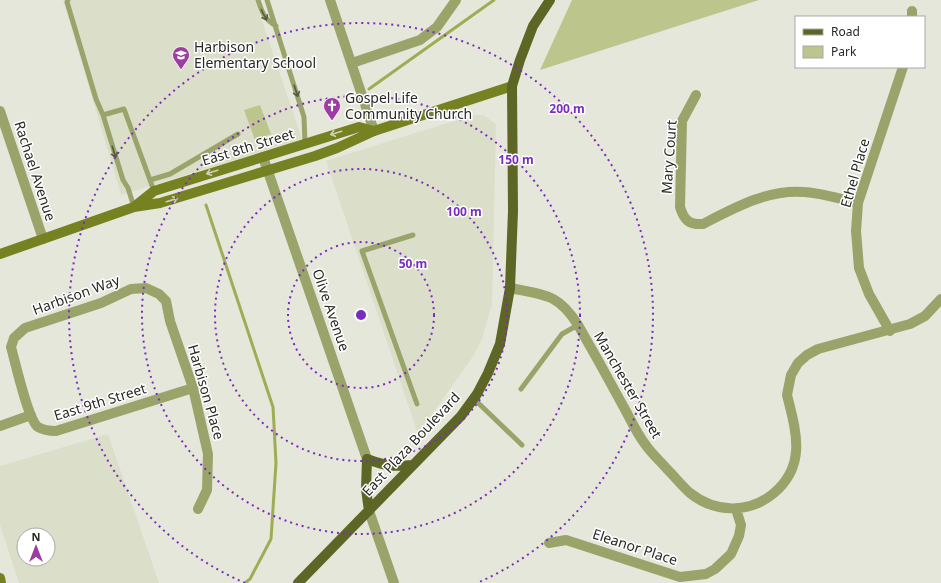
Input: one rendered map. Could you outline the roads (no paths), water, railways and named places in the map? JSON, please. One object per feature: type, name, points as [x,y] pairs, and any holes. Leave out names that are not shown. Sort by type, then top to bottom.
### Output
[{"type":"main road","name":"East Plaza Boulevard","points":[[298,583],[369,511],[380,497],[461,416],[488,373],[500,344],[510,288],[513,211],[512,86],[533,26],[550,0]]},
{"type":"main road","name":"East 8th Street","points":[[0,254],[134,207],[160,204],[337,148],[374,131],[512,86]]},
{"type":"main road","name":"East 8th Street","points":[[134,207],[154,191],[320,138],[359,127],[374,131]]},
{"type":"main road","points":[[369,511],[366,489],[367,459],[394,467],[413,465]]},
{"type":"main road","points":[[0,578],[2,583]]},
{"type":"street","points":[[330,0],[374,131]]},
{"type":"street","points":[[352,63],[420,40],[437,27],[456,0]]},
{"type":"street","name":"Ethel Place","points":[[890,331],[869,294],[859,268],[856,231],[858,203],[903,68]]},
{"type":"street","name":"Mary Court","points":[[696,95],[682,121],[680,207],[684,217],[688,221],[696,224],[703,224],[745,202],[783,193],[804,192],[858,203]]},
{"type":"street","name":"Rachael Avenue","points":[[0,111],[43,239]]},
{"type":"street","name":"Olive Avenue","points":[[263,157],[367,459]]},
{"type":"street","name":"Harbison Way","points":[[31,415],[11,347],[14,338],[24,328],[101,303],[131,290],[141,288],[151,290]]},
{"type":"street","name":"Manchester Street","points":[[510,288],[544,295],[558,300],[571,314],[578,325],[645,445],[689,493],[709,504],[721,508],[736,509],[756,504],[772,495],[785,481],[793,466],[797,441],[787,395],[787,388],[791,375],[798,363],[807,355],[818,349],[890,331],[910,324],[925,316],[941,299]]},
{"type":"street","name":"Harbison Place","points":[[151,290],[159,294],[166,301],[170,321],[193,388],[208,454],[207,490],[198,509]]},
{"type":"street","name":"East 9th Street","points":[[31,415],[37,426],[49,431],[56,431],[193,388]]},
{"type":"street","points":[[0,426],[31,415]]},
{"type":"street","name":"Eleanor Place","points":[[548,542],[566,540],[680,577],[706,574],[715,569],[731,554],[739,536],[741,524],[736,509]]},
{"type":"street","points":[[369,511],[394,583]]},
{"type":"lane","points":[[68,0],[96,99],[103,115],[123,180],[128,188],[134,207]]},
{"type":"lane","points":[[258,0],[267,21],[276,26]]},
{"type":"lane","points":[[267,0],[304,117],[305,144]]},
{"type":"lane","points":[[103,115],[124,109],[154,191]]},
{"type":"lane","points":[[150,180],[170,174],[238,134]]},
{"type":"lane","points":[[413,235],[362,251],[417,404]]},
{"type":"lane","points":[[521,389],[562,334],[578,325]]},
{"type":"lane","points":[[473,398],[522,444]]},
{"type":"waterway","points":[[369,89],[494,0]]},
{"type":"waterway","points":[[206,205],[273,407],[276,463],[271,539],[250,579],[245,583]]},
{"type":"place","name":"Harbison Elementary School","points":[[181,70]]},
{"type":"place","name":"Gospel Life Community Church","points":[[332,121]]}]
